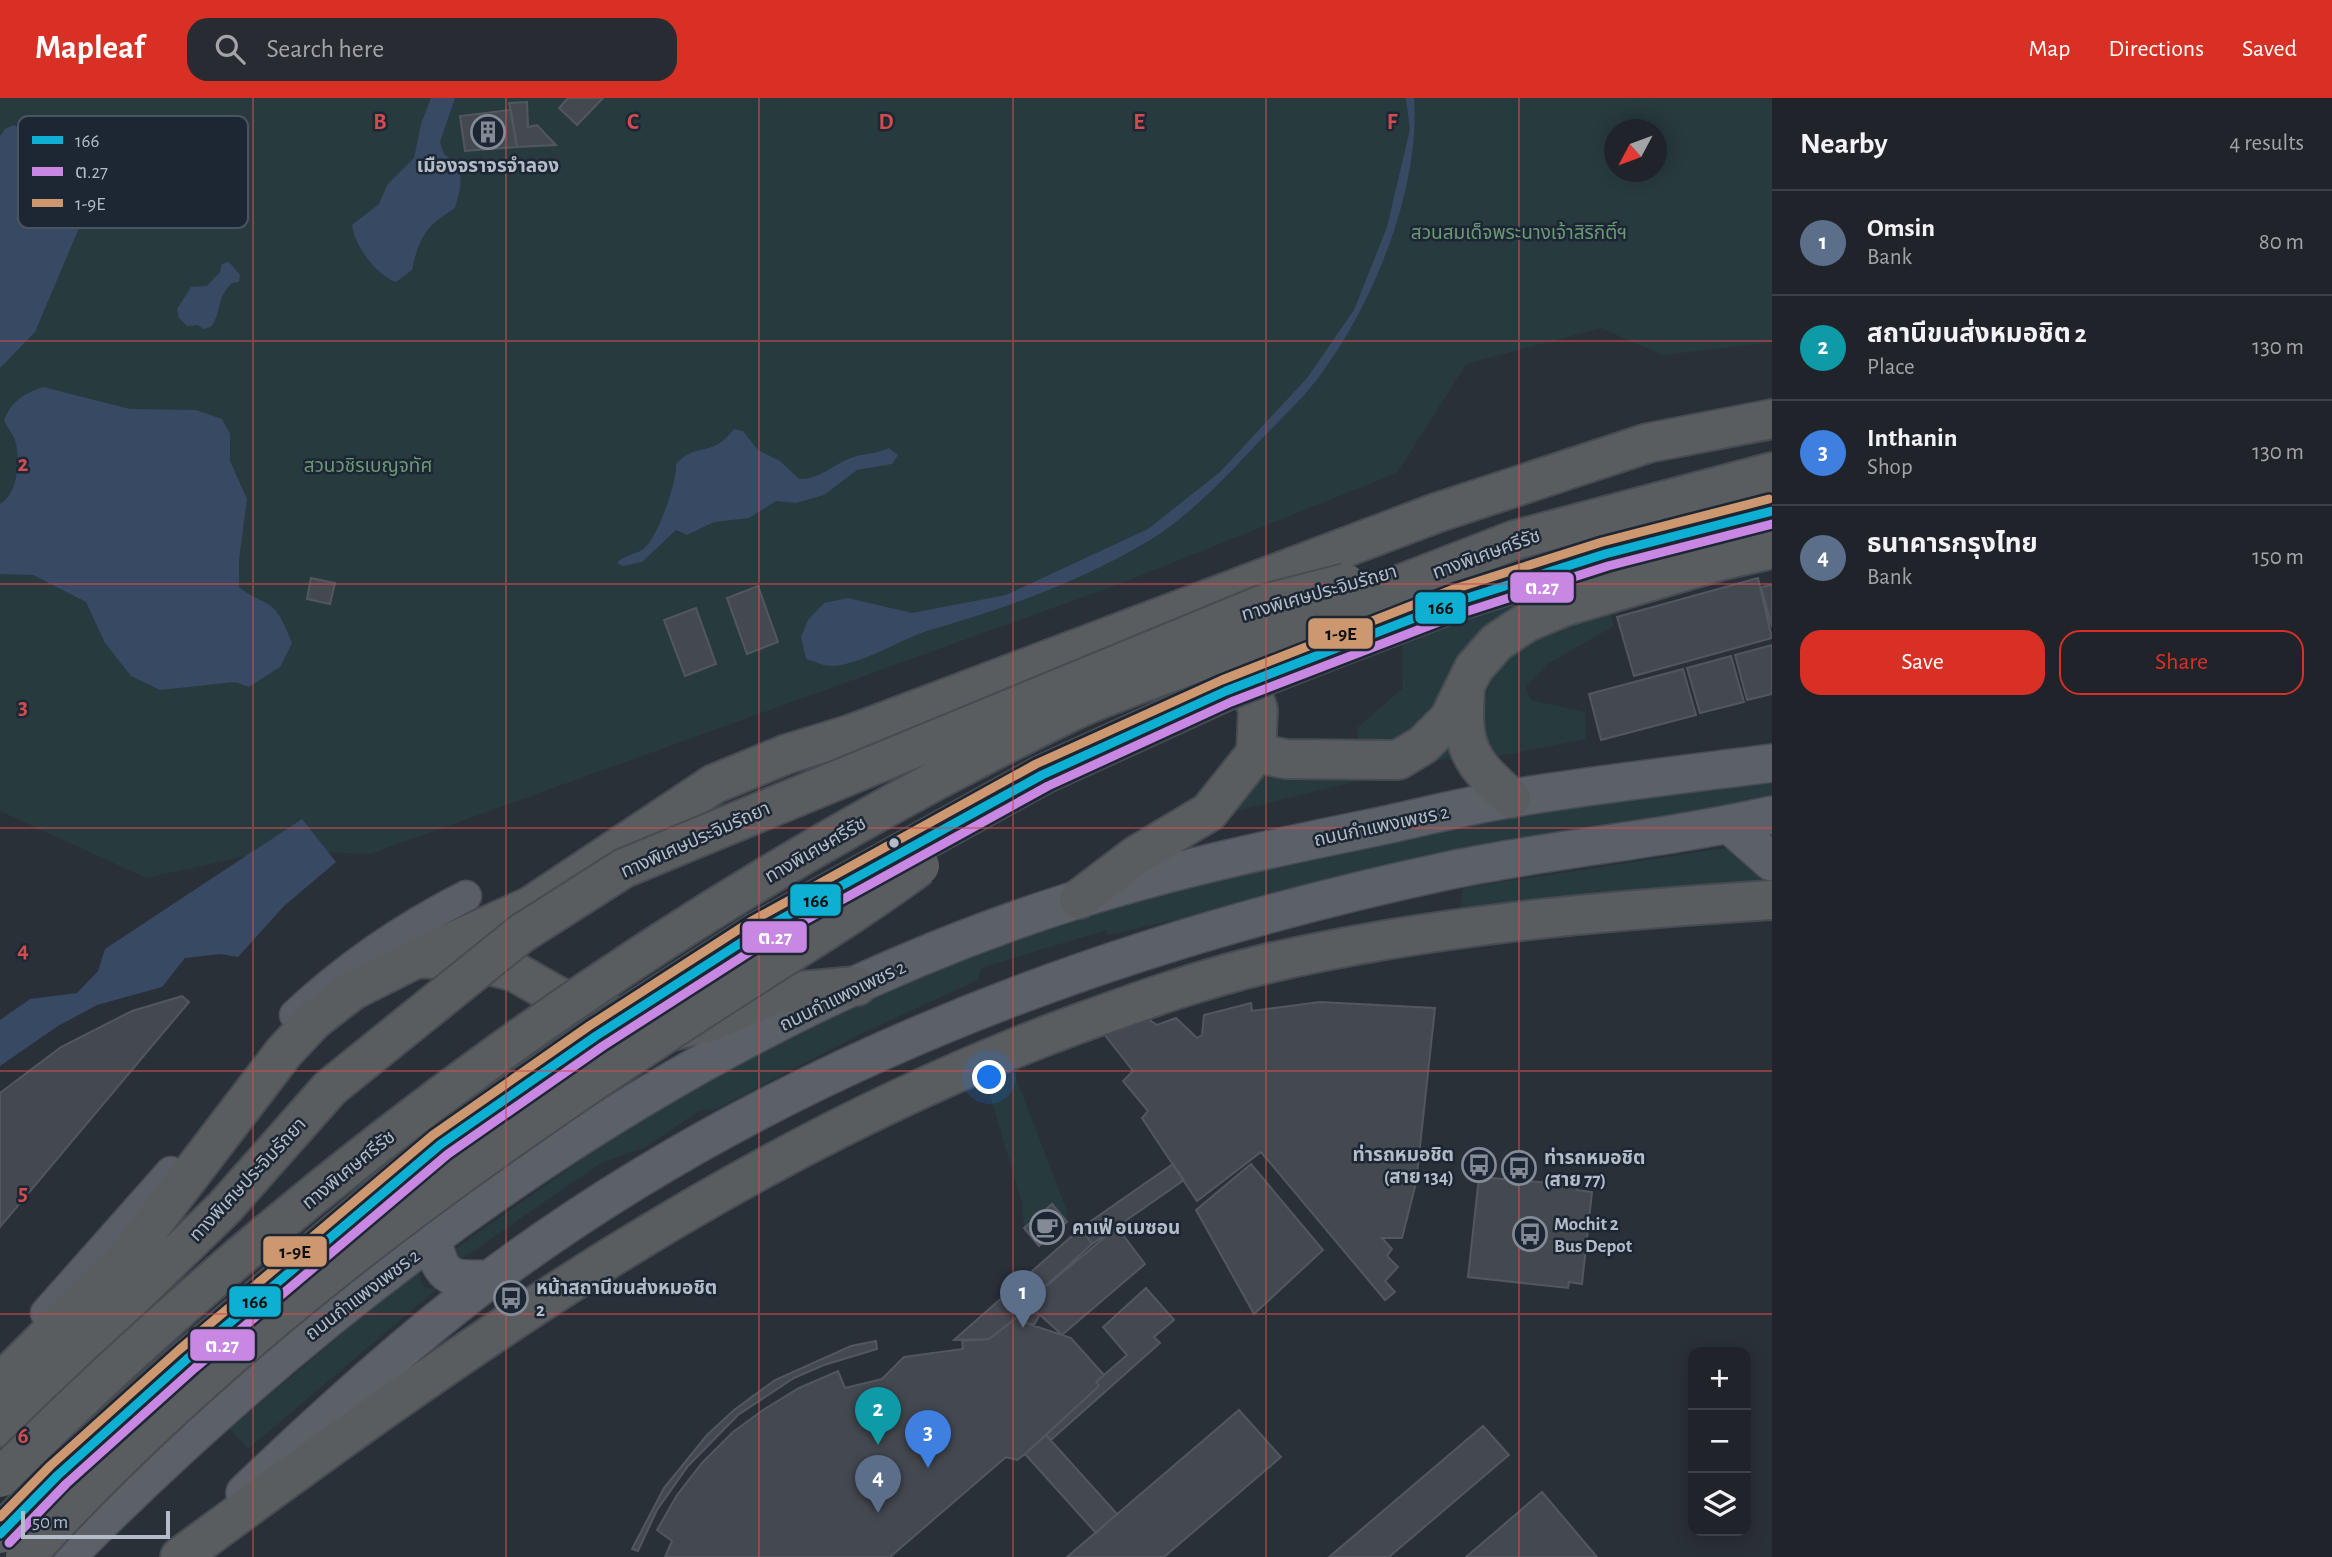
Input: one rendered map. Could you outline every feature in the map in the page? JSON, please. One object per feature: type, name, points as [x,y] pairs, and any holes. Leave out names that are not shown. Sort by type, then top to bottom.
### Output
[{"type":"highway","points":[[0,1383],[129,1255],[284,1052],[314,1020],[353,990],[531,906],[714,784],[787,754],[852,734],[1209,601],[1436,513],[1648,443],[1772,419]]},
{"type":"highway","name":"ทางพิเศษศรีรัช","points":[[0,1478],[196,1292],[422,1109],[563,1006],[699,918],[831,838],[1072,712],[1515,540],[1772,472]]},
{"type":"highway","name":"ทางพิเศษศรีรัช","points":[[0,1534],[58,1475],[187,1359],[441,1143],[596,1036],[756,933],[1042,775],[1226,691],[1458,601],[1605,554],[1772,510]]},
{"type":"highway","name":"ทางพิเศษประจิมรัถยา","points":[[0,1427],[225,1207],[330,1088],[522,933],[624,868],[1264,604],[1515,540]]},
{"type":"highway","points":[[1256,752],[1286,759],[1398,760],[1423,745],[1449,719],[1474,668],[1497,642],[1527,622],[1563,607],[1719,561],[1772,549]]},
{"type":"highway","points":[[1079,899],[1137,855],[1209,812],[1256,752],[1258,710],[1227,623],[1209,601]]},
{"type":"highway","points":[[1465,689],[1463,725],[1467,744],[1480,771],[1511,798]]},
{"type":"highway","points":[[25,1557],[80,1496],[185,1398],[294,1303],[407,1215],[525,1129],[881,894],[1042,775]]},
{"type":"highway","points":[[179,1557],[384,1406],[559,1289],[765,1165],[957,1072],[1135,1003],[1286,960],[1388,939],[1511,920],[1772,900]]},
{"type":"highway","points":[[417,958],[474,961],[515,972],[557,996],[625,1020],[676,1030],[707,1023],[778,993],[857,986]]},
{"type":"main road","name":"ถนนกำแพงเพชร 2","points":[[66,1557],[189,1437],[280,1358],[524,1173],[630,1105],[723,1053],[857,986],[922,956],[1079,899],[1223,858],[1511,798],[1772,763]]},
{"type":"main road","points":[[179,1557],[334,1410],[490,1279],[578,1218],[670,1162],[780,1100],[876,1052],[1041,984],[1240,922],[1451,870],[1772,816]]},
{"type":"main road","points":[[1730,825],[1772,862]]},
{"type":"main road","points":[[433,1240],[437,1258],[447,1275],[458,1280],[490,1279]]},
{"type":"street","points":[[0,1366],[168,1177],[225,1099],[295,1015],[336,979],[431,914],[466,896]]},
{"type":"green space","name":"สวนวชิรเบญจทัศ","points":[[0,98],[1772,98],[1772,342],[1663,355],[1601,328],[1466,364],[1397,473],[1122,583],[370,854],[275,850],[146,878],[0,811]]},
{"type":"green space","points":[[1526,595],[1484,629],[1446,699],[1401,744],[1358,753],[1357,728],[1403,688],[1402,639]]},
{"type":"green space","points":[[1609,609],[1614,626],[1548,664],[1525,687],[1531,700],[1585,712],[1586,739],[1499,756],[1488,744],[1480,717],[1493,675],[1527,638]]},
{"type":"green space","points":[[1450,729],[1457,760],[1444,759],[1232,812],[1262,767]]},
{"type":"green space","points":[[1772,774],[1772,796],[1742,804],[1223,909],[1108,935],[1106,930],[981,968],[978,980],[867,1031],[716,1109],[699,1111],[644,1148],[601,1163],[453,1265],[444,1257],[595,1150],[690,1091],[813,1020],[973,950],[1213,873],[1502,815]]},
{"type":"green space","points":[[1732,847],[1766,882],[1459,916],[1463,888]]},
{"type":"green space","points":[[1009,1060],[1066,1208],[1067,1222],[1052,1204],[1024,1228],[1022,1203],[982,1068]]},
{"type":"green space","points":[[417,1270],[424,1287],[437,1289],[248,1449],[230,1429]]},
{"type":"water","points":[[431,98],[455,98],[440,142],[444,154],[459,171],[459,192],[455,208],[425,233],[412,270],[396,282],[381,273],[367,258],[352,225],[379,204],[387,185],[414,158],[421,124]]},
{"type":"water","points":[[1406,98],[1414,98],[1414,134],[1409,171],[1401,209],[1373,285],[1336,353],[1315,382],[1230,473],[1164,531],[1124,555],[1071,581],[919,634],[853,662],[831,666],[806,659],[801,637],[808,620],[824,603],[848,598],[912,613],[1006,595],[1148,529],[1220,472],[1307,378],[1354,310],[1387,227],[1410,129]]},
{"type":"water","points":[[14,125],[18,127],[18,228],[79,228],[35,332],[0,368],[0,136],[5,129]]},
{"type":"water","points":[[229,262],[240,275],[239,282],[232,283],[223,295],[211,327],[203,329],[198,325],[187,326],[179,318],[177,309],[191,287],[207,286],[220,272],[222,264]]},
{"type":"water","points":[[43,387],[130,409],[196,410],[222,419],[230,434],[230,461],[247,499],[239,560],[239,587],[272,607],[283,622],[292,643],[280,667],[249,687],[235,682],[160,690],[131,676],[105,643],[86,602],[33,575],[0,574],[0,504],[11,492],[18,466],[15,440],[4,420],[19,399]]},
{"type":"water","points":[[734,429],[743,431],[758,450],[780,461],[799,479],[813,477],[855,456],[889,448],[898,455],[892,464],[857,470],[824,495],[796,503],[776,501],[749,518],[714,522],[687,535],[676,530],[642,562],[623,566],[617,563],[642,550],[654,535],[670,497],[676,464],[691,453],[718,444]]},
{"type":"water","points":[[302,819],[336,862],[284,906],[238,957],[220,954],[185,958],[162,987],[97,1005],[58,1026],[0,1066],[0,1020],[30,999],[77,993],[98,971],[105,949]]},
{"type":"building","points":[[568,98],[603,98],[577,125],[559,108]]},
{"type":"building","points":[[527,102],[528,127],[537,125],[556,145],[517,147],[509,103]]},
{"type":"building","name":"เมืองจราจรจำลอง","points":[[511,110],[517,147],[465,151],[460,116]]},
{"type":"building","points":[[311,578],[335,583],[330,604],[307,599]]},
{"type":"building","points":[[1758,578],[1772,638],[1634,676],[1617,617]]},
{"type":"building","points":[[1772,585],[1772,627],[1761,587]]},
{"type":"building","points":[[758,586],[778,642],[747,654],[727,598]]},
{"type":"building","points":[[696,608],[716,664],[685,676],[664,620]]},
{"type":"building","points":[[1772,645],[1772,694],[1747,700],[1735,655]]},
{"type":"building","points":[[1731,656],[1744,702],[1700,713],[1687,668]]},
{"type":"building","points":[[1683,669],[1696,715],[1601,740],[1589,694]]},
{"type":"building","points":[[182,996],[189,1002],[0,1227],[0,1093],[61,1047],[132,1011]]},
{"type":"building","points":[[1320,1002],[1435,1008],[1416,1183],[1402,1238],[1382,1238],[1392,1249],[1387,1256],[1398,1267],[1385,1281],[1395,1292],[1385,1300],[1261,1152],[1197,1201],[1142,1118],[1148,1111],[1123,1081],[1133,1071],[1104,1034],[1148,1019],[1157,1025],[1176,1018],[1197,1038],[1202,1035],[1204,1015],[1251,1003],[1252,1011]]},
{"type":"building","points":[[1173,1164],[1184,1180],[1092,1244],[1081,1228]]},
{"type":"building","points":[[1251,1164],[1323,1250],[1254,1314],[1196,1210]]},
{"type":"building","name":"Mochit 2 Bus Depot","points":[[1479,1177],[1577,1185],[1577,1190],[1592,1192],[1582,1284],[1569,1282],[1568,1288],[1468,1277]]},
{"type":"building","points":[[1052,1204],[1067,1222],[1039,1246],[1024,1228]]},
{"type":"building","points":[[1117,1227],[1145,1264],[1062,1335],[1037,1312],[1038,1293]]},
{"type":"building","points":[[1081,1228],[1092,1244],[1038,1293],[1039,1316],[1034,1325],[1020,1321],[1019,1316],[989,1339],[954,1340]]},
{"type":"building","points":[[1146,1288],[1174,1320],[1154,1337],[1160,1343],[1051,1440],[1046,1435],[1099,1386],[1096,1382],[1127,1355],[1103,1327]]},
{"type":"building","points":[[1019,1316],[1020,1321],[1071,1338],[1104,1375],[1096,1382],[1099,1386],[1025,1454],[1017,1460],[1006,1457],[890,1557],[665,1557],[672,1541],[657,1530],[677,1495],[702,1463],[733,1432],[763,1410],[799,1388],[838,1371],[845,1388],[882,1379],[904,1357],[963,1349],[962,1341],[989,1339]]},
{"type":"building","points":[[876,1341],[877,1349],[824,1365],[794,1378],[738,1415],[688,1466],[657,1510],[638,1551],[632,1549],[664,1488],[707,1435],[734,1410],[775,1380],[851,1346]]},
{"type":"building","points":[[1239,1410],[1281,1457],[1164,1557],[1067,1557]]},
{"type":"building","points":[[1483,1426],[1509,1455],[1389,1557],[1329,1557]]},
{"type":"building","points":[[1046,1435],[1117,1514],[1096,1533],[1025,1454]]},
{"type":"building","points":[[1542,1492],[1597,1557],[1466,1557]]},
{"type":"transit line","name":"1-9E","points":[[0,1517],[50,1466],[179,1350],[433,1135],[589,1026],[750,922],[1036,764],[1222,680],[1454,589],[1602,542],[1769,499]]},
{"type":"transit line","name":"166","points":[[0,1534],[58,1475],[187,1359],[441,1144],[596,1036],[756,933],[1042,775],[1226,691],[1458,601],[1605,554],[1772,511]]},
{"type":"transit line","name":"ต.27","points":[[9,1543],[66,1484],[195,1368],[448,1154],[603,1046],[762,944],[1048,786],[1231,702],[1462,613],[1608,566],[1772,524]]},
{"type":"place","name":"เมืองจราจรจำลอง","points":[[488,132]]},
{"type":"place","name":"ท่ารถหมอชิต (สาย 134)","points":[[1479,1165]]},
{"type":"place","name":"ท่ารถหมอชิต (สาย 77)","points":[[1519,1168]]},
{"type":"place","name":"คาเฟ่ อเมซอน","points":[[1047,1227]]},
{"type":"place","name":"Mochit 2 Bus Depot","points":[[1530,1234]]},
{"type":"place","name":"หน้าสถานีขนส่งหมอชิต 2","points":[[511,1298]]},
{"type":"place","name":"Omsin","points":[[1023,1328]]},
{"type":"place","name":"สถานีขนส่งหมอชิต 2","points":[[878,1445]]},
{"type":"place","name":"Inthanin","points":[[928,1468]]},
{"type":"place","name":"ธนาคารกรุงไทย","points":[[878,1513]]},
{"type":"park label","name":"สวนสมเด็จพระนางเจ้าสิริกิติ์ฯ","points":[[1519,232]]}]
